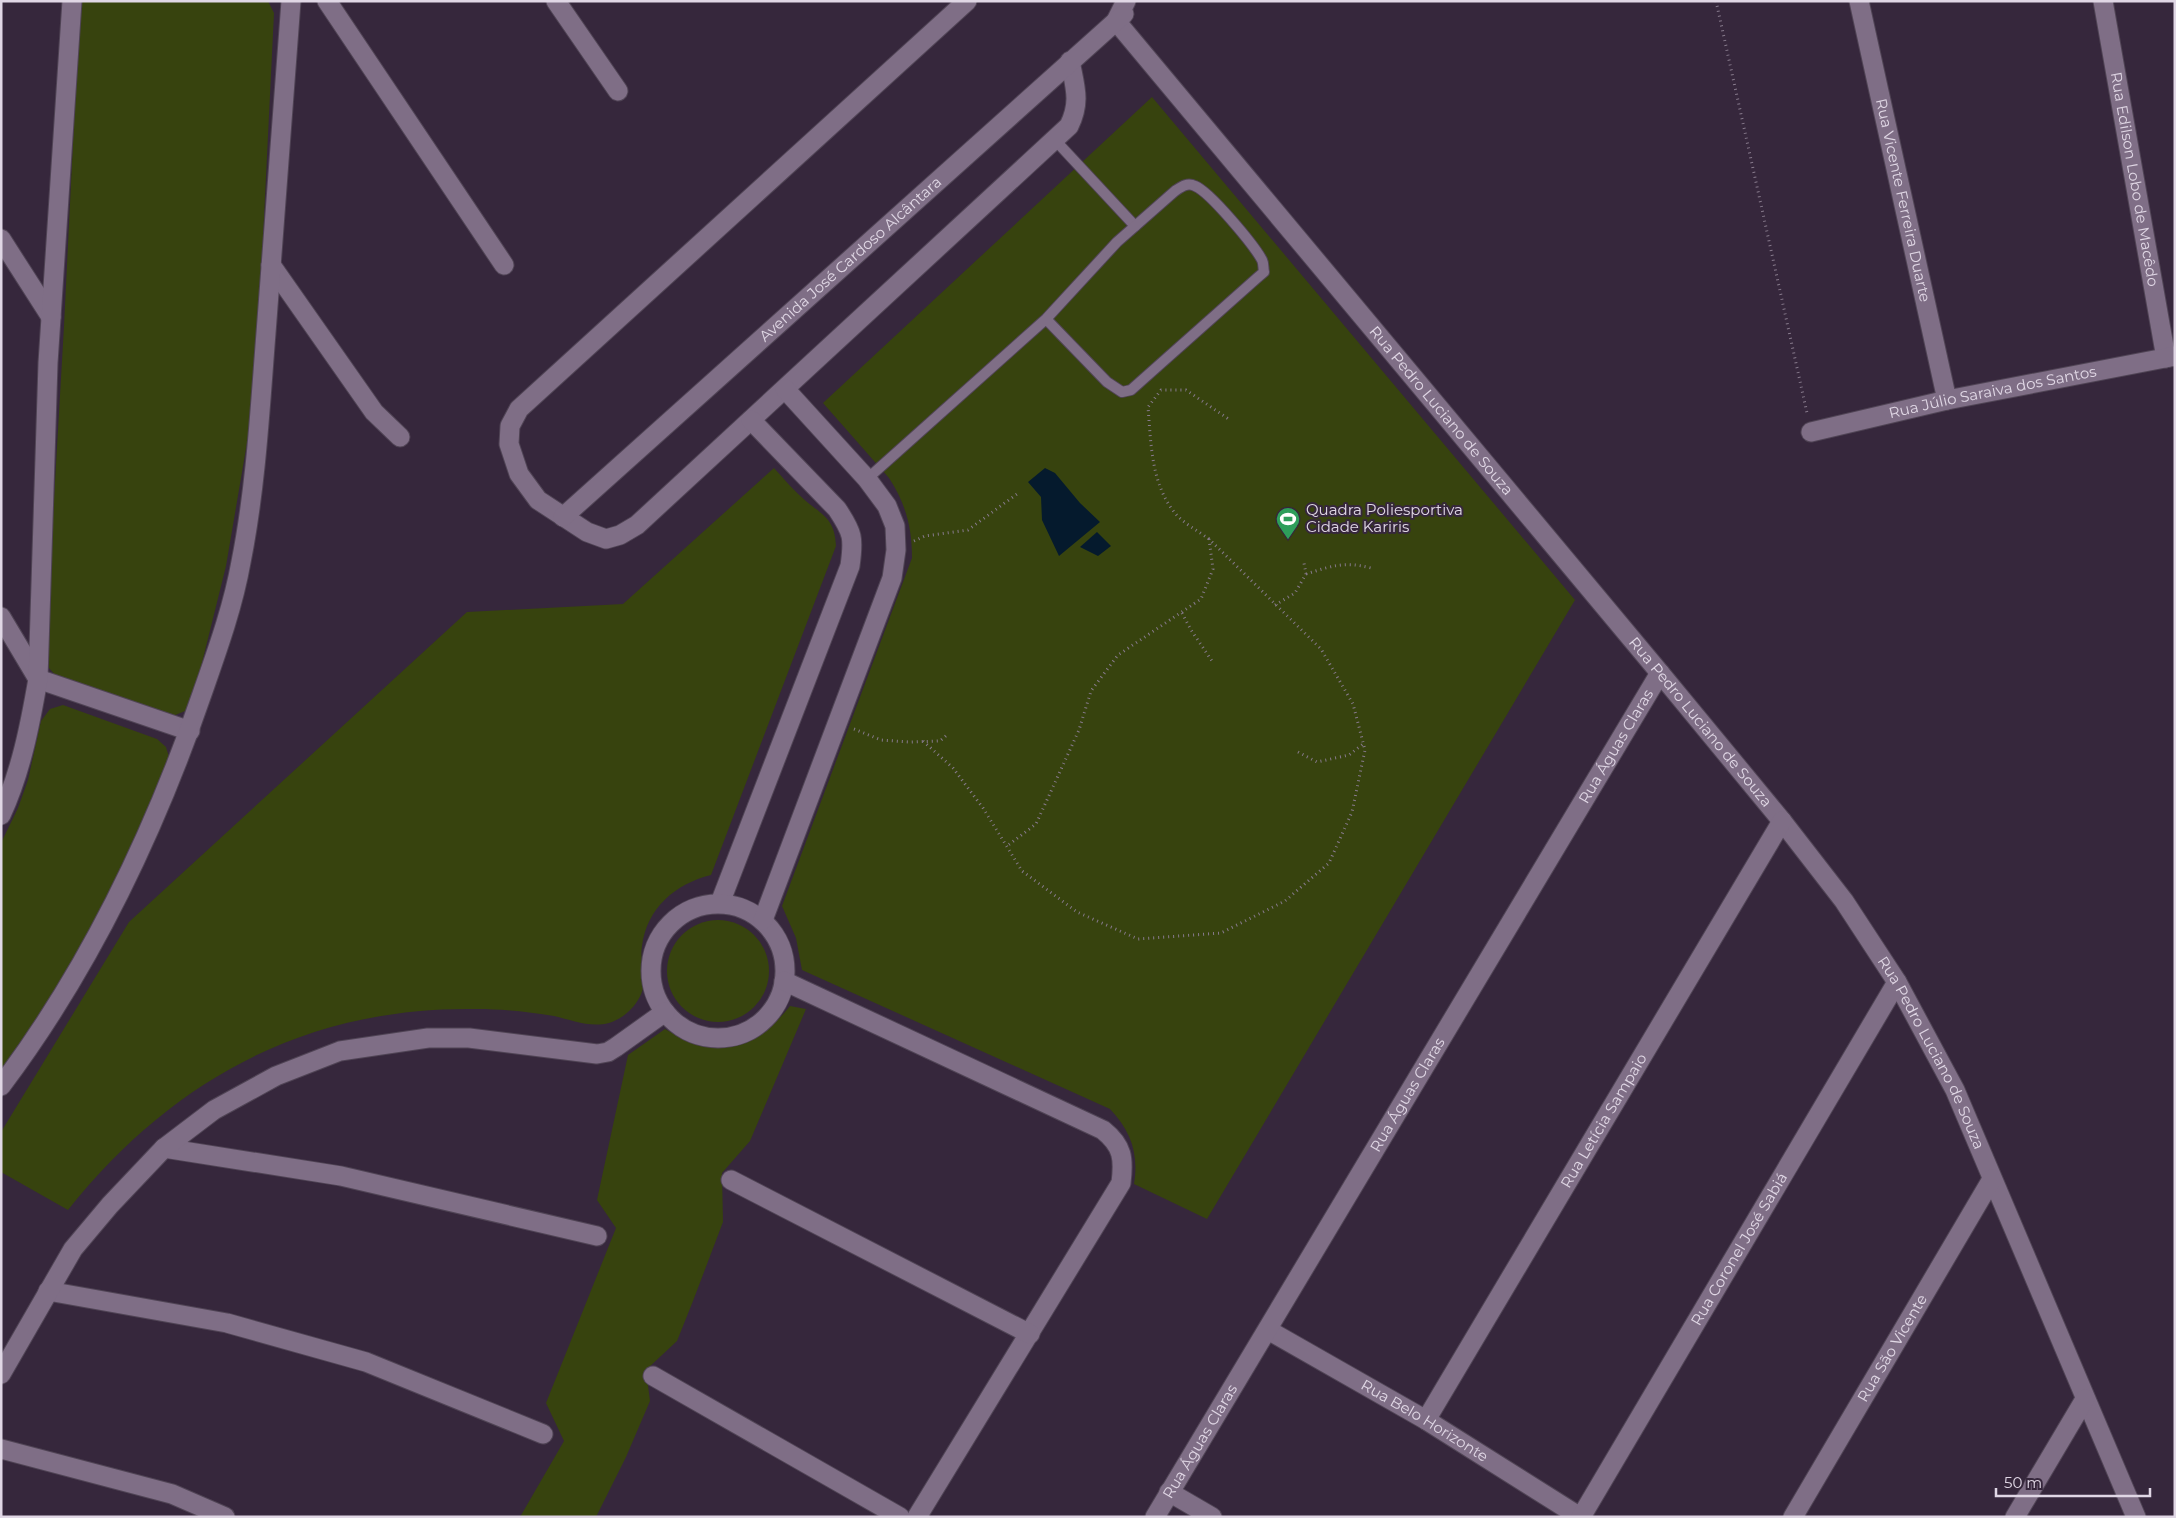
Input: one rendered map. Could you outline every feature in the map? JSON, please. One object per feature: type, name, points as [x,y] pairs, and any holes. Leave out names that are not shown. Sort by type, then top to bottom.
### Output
[{"type":"street","points":[[1,815],[10,797],[21,760],[31,720],[38,679],[51,317],[72,1]]},
{"type":"street","points":[[1,1086],[51,1015],[107,917],[150,831],[190,731],[218,650],[241,562],[255,458],[291,1]]},
{"type":"street","points":[[328,1],[504,264]]},
{"type":"street","points":[[556,1],[618,91]]},
{"type":"street","points":[[967,1],[519,409],[510,426],[509,444],[519,474],[538,500],[587,532],[606,539],[620,536],[636,525],[1069,126],[1075,114],[1077,102],[1070,61]]},
{"type":"street","points":[[1116,21],[1126,1]]},
{"type":"street","name":"Avenida José Cardoso Alcântara","points":[[563,517],[1139,1]]},
{"type":"street","name":"Rua Vicente Ferreira Duarte","points":[[1859,1],[1947,400]]},
{"type":"street","name":"Rua Edilson Lobo de Macêdo","points":[[2103,1],[2170,357]]},
{"type":"street","name":"Rua Pedro Luciano de Souza","points":[[1116,21],[1660,673],[1844,901],[1898,982],[1955,1090],[2136,1517]]},
{"type":"street","points":[[1,239],[51,317]]},
{"type":"street","points":[[271,265],[374,412],[400,437]]},
{"type":"street","name":"Rua Júlio Saraiva dos Santos","points":[[1811,432],[1947,400],[2170,357]]},
{"type":"street","points":[[763,920],[892,578],[896,550],[896,526],[887,506],[867,480],[785,389]]},
{"type":"street","points":[[720,903],[850,566],[853,543],[848,526],[837,510],[751,420]]},
{"type":"street","points":[[1,617],[38,679],[190,731]]},
{"type":"street","name":"Rua Águas Claras","points":[[1155,1517],[1660,673]]},
{"type":"street","name":"Rua Letícia Sampaio","points":[[1426,1420],[1782,822]]},
{"type":"street","points":[[720,903],[741,909],[763,920],[776,937],[784,958],[784,980],[778,1002],[764,1020],[745,1032],[723,1038],[700,1036],[680,1027],[665,1012],[654,992],[651,971],[654,950],[664,930],[679,915],[699,906],[720,903]]},
{"type":"street","points":[[784,980],[1103,1130],[1114,1139],[1121,1151],[1123,1165],[1121,1183],[917,1517]]},
{"type":"street","name":"Rua Coronel José Sabiá","points":[[1581,1517],[1898,982]]},
{"type":"street","points":[[1,1374],[73,1249],[110,1205],[164,1148],[221,1106],[276,1076],[340,1051],[428,1038],[470,1038],[597,1054],[608,1052],[665,1012]]},
{"type":"street","points":[[164,1148],[341,1176],[598,1236]]},
{"type":"street","name":"Rua São Vicente","points":[[1793,1517],[1992,1179]]},
{"type":"street","points":[[731,1180],[1030,1334]]},
{"type":"street","points":[[48,1291],[227,1323],[366,1362],[543,1434]]},
{"type":"street","name":"Rua Belo Horizonte","points":[[1268,1330],[1426,1420],[1581,1517]]},
{"type":"street","points":[[654,1376],[900,1517]]},
{"type":"street","points":[[2015,1517],[2085,1399]]},
{"type":"street","points":[[1,1449],[172,1494],[225,1517]]},
{"type":"street","points":[[1169,1492],[1212,1517]]},
{"type":"lane","points":[[1055,140],[1135,226]]},
{"type":"lane","points":[[867,480],[1046,318],[1118,242],[1174,191],[1185,184],[1195,185],[1205,192],[1239,230],[1263,262],[1264,272],[1131,390],[1122,392],[1107,382],[1046,318]]},
{"type":"path","points":[[1716,1],[1811,432]]},
{"type":"path","points":[[923,741],[953,768],[983,808],[1022,871],[1077,912],[1138,939],[1220,933],[1285,901],[1329,863],[1352,812],[1365,750],[1352,704],[1321,650],[1209,539],[1176,515],[1159,488],[1150,436],[1148,407],[1162,390],[1186,390],[1230,420]]},
{"type":"path","points":[[896,550],[925,536],[968,530],[1017,494]]},
{"type":"path","points":[[1007,846],[1036,824],[1079,730],[1091,691],[1112,662],[1118,655],[1201,599],[1213,569],[1209,539]]},
{"type":"path","points":[[1304,563],[1306,574]]},
{"type":"path","points":[[1276,605],[1294,593],[1306,574],[1328,567],[1352,563],[1371,568]]},
{"type":"path","points":[[1182,613],[1212,661]]},
{"type":"path","points":[[837,723],[881,740],[940,741],[948,734]]},
{"type":"path","points":[[1298,752],[1317,762],[1349,755],[1363,744]]},
{"type":"green space","points":[[80,1],[268,1],[274,13],[260,299],[249,431],[226,566],[192,703],[185,711],[173,716],[56,676],[49,668],[45,656]]},
{"type":"green space","points":[[1152,97],[1575,600],[1207,1219],[1134,1184],[1135,1163],[1132,1144],[1123,1126],[1110,1109],[802,970],[796,938],[782,906],[912,558],[911,536],[907,516],[895,488],[889,478],[823,403]]},
{"type":"green space","points":[[774,468],[798,494],[828,520],[834,531],[836,546],[711,875],[698,879],[675,891],[657,909],[650,920],[641,950],[644,985],[642,993],[629,1011],[609,1023],[595,1025],[554,1016],[486,1009],[415,1011],[356,1021],[301,1037],[248,1059],[199,1088],[152,1123],[109,1164],[68,1210],[1,1172],[1,1132],[129,922],[467,612],[623,604]]},
{"type":"green space","points":[[63,705],[157,739],[166,747],[169,757],[128,860],[100,914],[53,994],[1,1069],[1,843],[18,808],[28,780],[41,721],[50,709]]},
{"type":"green space","points":[[718,920],[738,923],[747,928],[761,942],[766,951],[769,971],[766,991],[761,1000],[747,1014],[738,1019],[718,1022],[698,1019],[689,1014],[675,1000],[670,991],[667,971],[670,951],[675,942],[689,928],[698,923]]},
{"type":"green space","points":[[790,1006],[806,1009],[750,1141],[722,1173],[723,1222],[677,1341],[646,1370],[650,1401],[626,1457],[596,1517],[520,1517],[564,1441],[546,1403],[616,1228],[597,1200],[628,1055],[665,1029],[682,1038],[699,1043],[732,1044],[763,1032]]},
{"type":"water","points":[[1045,468],[1055,473],[1080,503],[1100,522],[1059,556],[1042,520],[1041,497],[1028,482]]},
{"type":"water","points":[[1097,532],[1111,546],[1098,556],[1080,547]]},
{"type":"place","name":"Quadra Poliesportiva Cidade Kariris","points":[[1288,540]]}]
